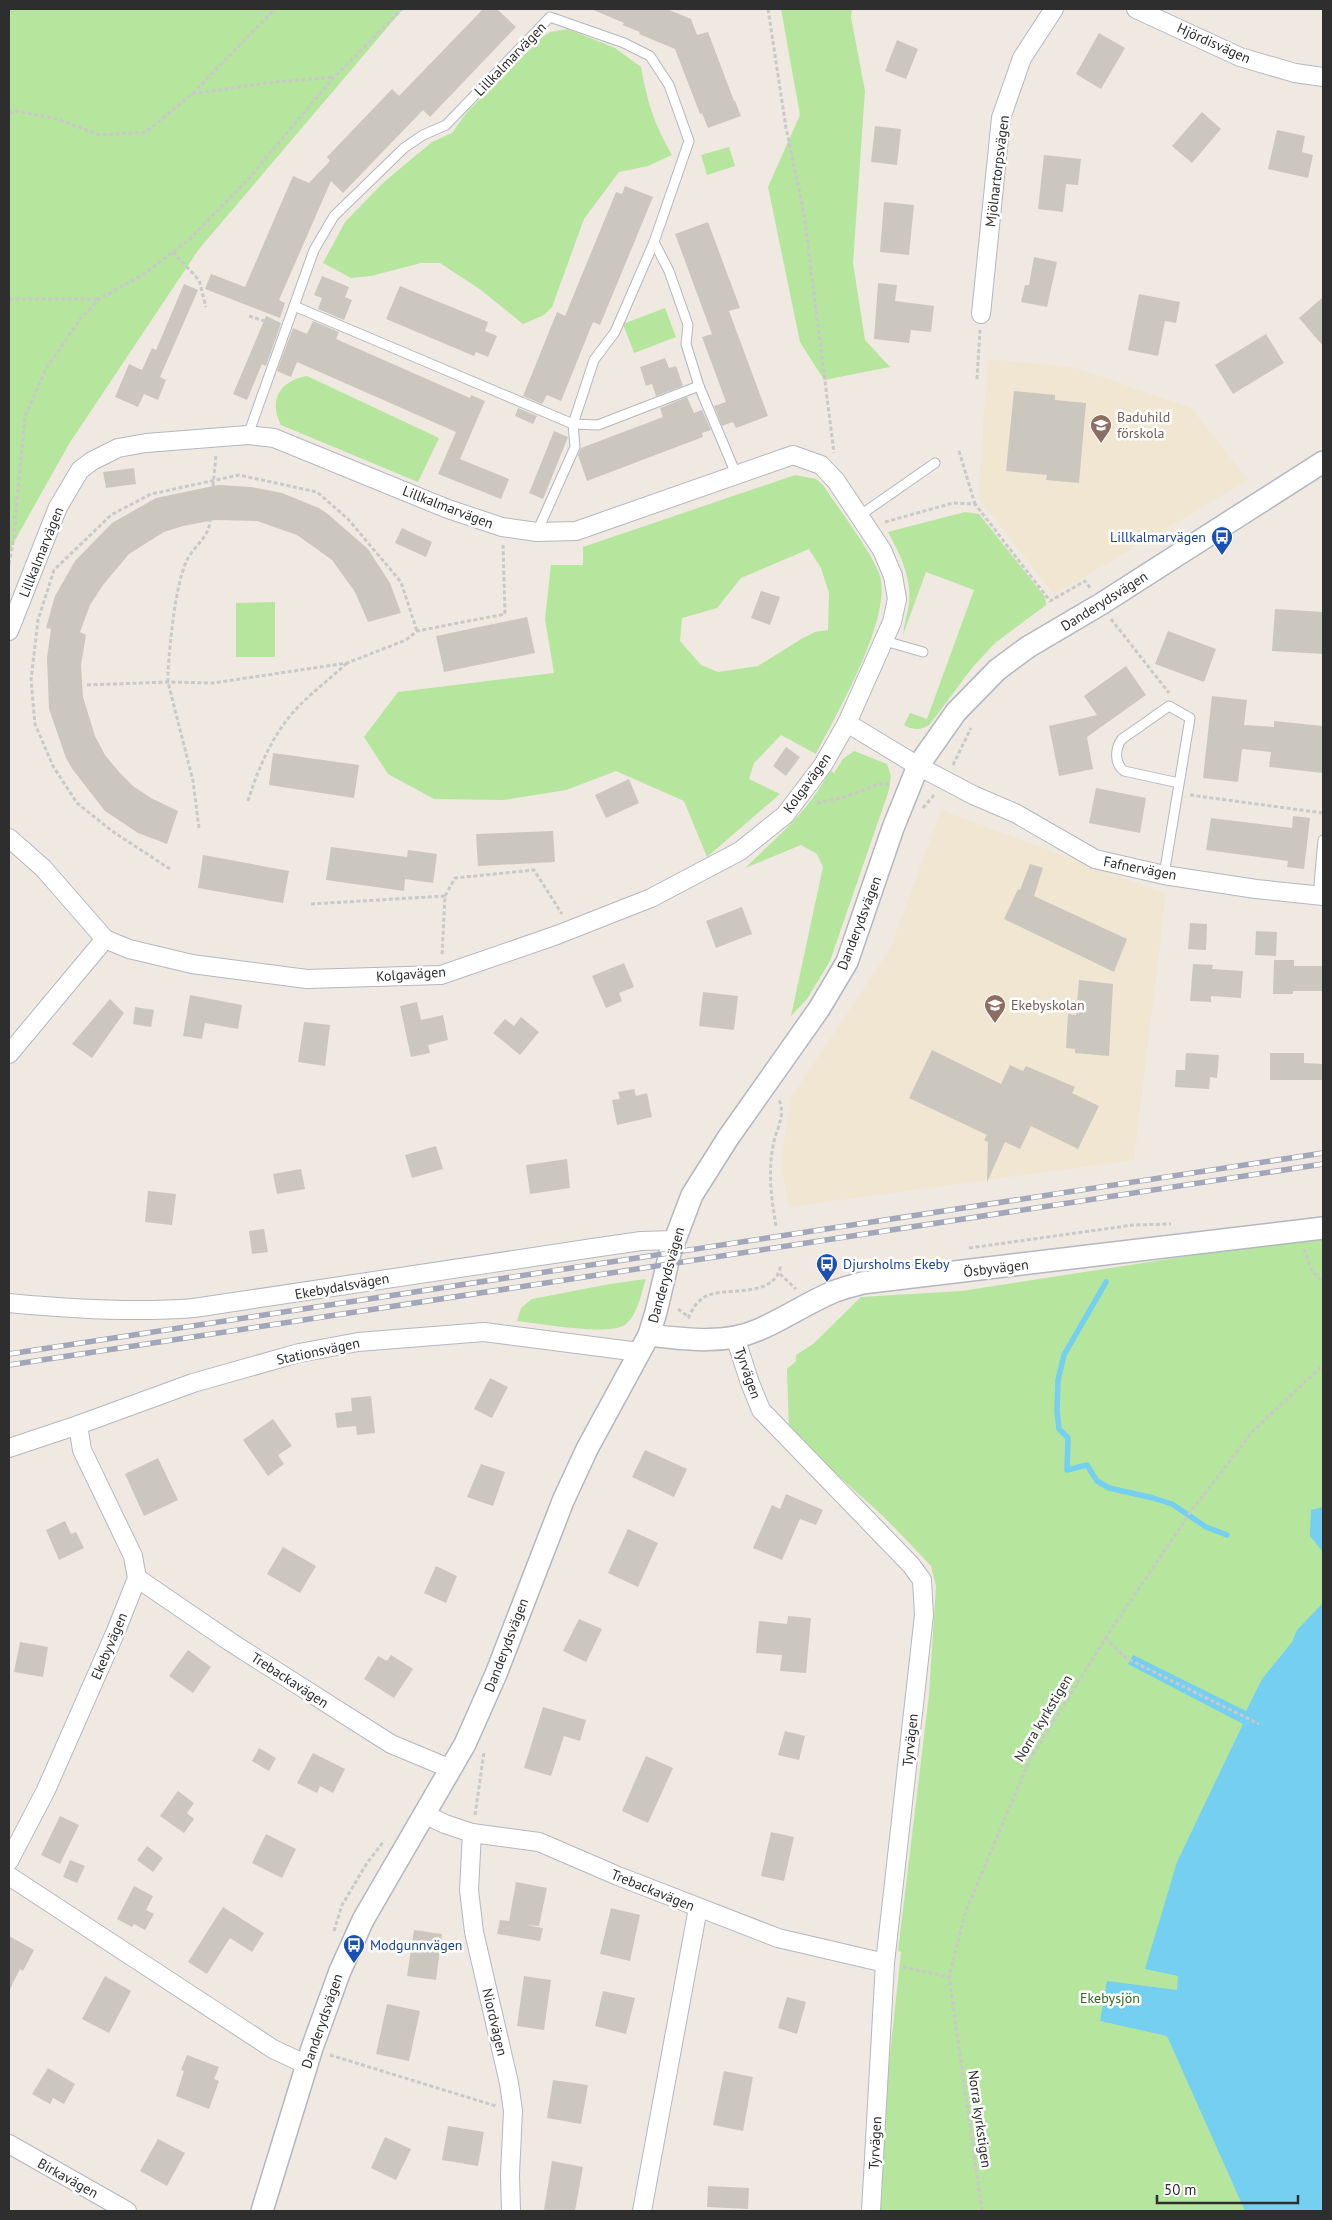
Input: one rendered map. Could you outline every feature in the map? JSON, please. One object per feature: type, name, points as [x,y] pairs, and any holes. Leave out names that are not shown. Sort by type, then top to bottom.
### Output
[{"type":"street","name":"Mjölnartorpsvägen","points":[[981,314],[1001,118],[1022,58],[1054,9]]},
{"type":"street","name":"Hjördisvägen","points":[[1136,9],[1240,56],[1295,73],[1323,78]]},
{"type":"street","name":"Lillkalmarvägen","points":[[9,631],[58,507],[80,470],[92,461],[118,448],[146,443],[248,435],[274,438],[448,509],[502,528],[537,532],[576,531],[793,455],[821,465],[836,481],[882,550],[893,576],[897,599],[892,622],[847,724]]},
{"type":"street","name":"Danderydsvägen","points":[[262,2211],[307,2064],[340,1971],[363,1920],[466,1744],[496,1674],[562,1502],[587,1449],[644,1343],[675,1240],[692,1194],[728,1138],[819,1009],[847,962],[893,828],[918,766],[956,712],[997,670],[1028,648],[1105,610],[1323,462]]},
{"type":"street","points":[[847,724],[918,766]]},
{"type":"street","name":"Kolgavägen","points":[[104,939],[129,949],[192,964],[307,979],[441,975],[571,930],[651,898],[740,851],[789,810],[823,765],[847,724]]},
{"type":"street","name":"Fafnervägen","points":[[918,766],[1015,813],[1095,859],[1164,875],[1321,896]]},
{"type":"street","points":[[9,838],[43,868],[104,939],[9,1054]]},
{"type":"street","name":"Ösbyvägen","points":[[644,1343],[683,1339],[716,1340],[736,1337],[757,1331],[834,1292],[862,1283],[1323,1228]]},
{"type":"street","name":"Ekebydalsvägen","points":[[9,1303],[110,1311],[154,1311],[194,1308],[290,1295],[396,1276],[583,1249],[641,1241],[675,1240]]},
{"type":"street","name":"Stationsvägen","points":[[9,1448],[194,1383],[299,1353],[358,1342],[484,1332],[644,1343]]},
{"type":"street","name":"Tyrvägen","points":[[736,1337],[750,1383],[761,1410],[911,1565],[922,1580],[924,1615],[885,1963],[871,2211]]},
{"type":"street","points":[[78,1425],[82,1450],[133,1556],[137,1578]]},
{"type":"street","name":"Trebackavägen","points":[[137,1578],[232,1643],[391,1744],[451,1769]]},
{"type":"street","name":"Ekebyvägen","points":[[9,1861],[46,1790],[116,1631],[137,1578]]},
{"type":"street","name":"Trebackavägen","points":[[424,1814],[445,1824],[472,1833],[540,1842],[698,1908],[778,1938],[885,1963]]},
{"type":"street","name":"Niordvägen","points":[[472,1833],[469,1890],[474,1932],[509,2083],[513,2112],[510,2174],[511,2211]]},
{"type":"street","points":[[9,1876],[273,2049],[307,2064]]},
{"type":"street","points":[[642,2211],[698,1908]]},
{"type":"street","name":"Birkavägen","points":[[9,2144],[127,2211]]},
{"type":"lane","name":"Lillkalmarvägen","points":[[248,435],[314,250],[334,216],[404,148],[423,135],[446,125],[550,18],[624,43],[650,56],[669,85],[689,141],[654,242],[615,332],[594,360],[573,424],[576,447],[537,532]]},
{"type":"lane","points":[[654,242],[669,271],[688,325],[686,344],[699,386],[736,474]]},
{"type":"lane","points":[[294,306],[573,424],[598,425],[699,386]]},
{"type":"lane","points":[[863,521],[935,463]]},
{"type":"lane","points":[[885,641],[923,652]]},
{"type":"lane","points":[[1164,875],[1190,718],[1169,706],[1122,739],[1119,744],[1117,758],[1120,768],[1124,771],[1178,788]]},
{"type":"lane","points":[[1321,896],[1323,840]]},
{"type":"path","points":[[9,113],[16,111],[57,119],[100,135],[146,132],[192,94],[275,9]]},
{"type":"path","points":[[9,564],[13,543],[25,416],[46,369],[81,318],[99,299],[144,274],[189,240],[248,178],[334,77],[402,9]]},
{"type":"path","points":[[768,9],[786,128],[804,214],[833,428],[836,481]]},
{"type":"path","points":[[192,94],[267,83],[334,77]]},
{"type":"path","points":[[173,252],[199,280],[206,307]]},
{"type":"path","points":[[9,299],[99,299]]},
{"type":"path","points":[[977,379],[981,314]]},
{"type":"path","points":[[249,316],[287,328]]},
{"type":"path","points":[[213,486],[217,437]]},
{"type":"path","points":[[958,450],[976,504],[1050,601],[1085,581],[1105,610],[1170,693],[1169,706]]},
{"type":"path","points":[[170,869],[112,832],[77,803],[53,766],[35,724],[31,680],[38,620],[54,570],[111,515],[151,494],[239,475],[317,492],[348,519],[401,582],[417,631]]},
{"type":"path","points":[[863,521],[953,503],[976,504]]},
{"type":"path","points":[[199,828],[193,781],[168,682],[169,655],[178,591],[187,560],[210,529],[210,521]]},
{"type":"path","points":[[88,685],[168,682],[213,683],[347,662],[406,640],[417,631],[505,614],[502,528]]},
{"type":"path","points":[[248,801],[253,785],[274,739],[296,709],[347,662]]},
{"type":"path","points":[[917,815],[946,779],[975,721]]},
{"type":"path","points":[[789,810],[844,796],[879,784],[893,784]]},
{"type":"path","points":[[1178,788],[1255,805],[1323,813]]},
{"type":"path","points":[[441,975],[445,896],[455,878],[534,870],[571,930]]},
{"type":"path","points":[[311,904],[445,896]]},
{"type":"path","points":[[776,1094],[782,1105],[781,1120],[771,1157],[770,1182],[776,1226]]},
{"type":"path","points":[[683,1339],[691,1311],[694,1305],[703,1298],[711,1294],[746,1292],[768,1285],[780,1274],[781,1264]]},
{"type":"path","points":[[780,1274],[800,1293]]},
{"type":"path","name":"Norra kyrkstigen","points":[[982,2211],[949,1977],[965,1913],[1030,1758],[1105,1638],[1192,1510],[1253,1431],[1323,1365]]},
{"type":"path","points":[[1105,1638],[1126,1658],[1260,1724]]},
{"type":"path","points":[[472,1833],[485,1749]]},
{"type":"path","points":[[334,1932],[342,1905],[367,1863],[389,1835]]},
{"type":"path","points":[[885,1963],[949,1977]]},
{"type":"path","points":[[307,2064],[331,2055],[513,2112]]},
{"type":"shaded area","name":"Baduhild förskola","points":[[988,359],[1076,368],[1191,408],[1248,480],[1054,595],[978,498]]},
{"type":"shaded area","name":"Ekebyskolan","points":[[941,810],[1166,894],[1134,1160],[789,1207],[781,1165],[790,1099],[890,949]]},
{"type":"green space","points":[[9,9],[403,9],[199,249],[69,444],[9,551]]},
{"type":"green space","points":[[781,9],[852,9],[851,17],[865,91],[853,263],[865,340],[890,367],[824,380],[800,342],[768,187],[800,115]]},
{"type":"green space","points":[[568,29],[615,48],[641,67],[652,112],[672,155],[648,166],[619,172],[584,219],[552,307],[544,315],[523,324],[481,290],[440,263],[421,263],[371,276],[351,278],[323,263],[345,222],[384,182],[432,142],[452,133],[467,112],[541,38],[550,32]]},
{"type":"green space","points":[[729,147],[735,166],[707,175],[701,155]]},
{"type":"green space","points":[[665,308],[676,337],[634,353],[623,324]]},
{"type":"green space","points":[[307,376],[439,438],[418,482],[281,425],[276,408],[276,400],[279,393],[290,382]]},
{"type":"green space","points":[[795,475],[816,479],[823,485],[862,543],[880,576],[882,594],[878,616],[870,641],[848,692],[816,754],[781,735],[754,763],[749,779],[780,794],[707,857],[684,801],[616,771],[566,790],[504,800],[434,799],[388,774],[364,737],[398,692],[554,673],[545,619],[551,565],[583,565],[583,547]],"holes":[[[809,549],[821,568],[829,593],[828,630],[815,632],[803,638],[758,666],[718,672],[701,665],[680,641],[682,618],[717,608],[741,578]]]},
{"type":"green space","points":[[965,512],[979,514],[1045,597],[1046,605],[995,643],[972,668],[930,724],[920,729],[914,729],[904,725],[910,713],[927,719],[974,590],[926,572],[903,635],[909,604],[909,585],[901,558],[888,532]]},
{"type":"green space","points":[[275,602],[275,657],[236,657],[236,603]]},
{"type":"green space","points":[[854,751],[887,764],[891,776],[889,790],[830,961],[807,999],[791,1016],[823,867],[817,854],[801,845],[745,868],[803,810],[813,798],[830,770],[834,773],[843,759]]},
{"type":"green space","name":"Ekebysjön","points":[[1323,1235],[1323,2211],[873,2211],[901,1952],[898,1951],[929,1695],[936,1586],[931,1566],[914,1548],[884,1517],[789,1431],[787,1369],[796,1361],[796,1355],[813,1344],[861,1297],[962,1291]]},
{"type":"green space","points":[[646,1279],[639,1303],[633,1315],[626,1324],[618,1328],[590,1329],[517,1321],[521,1308],[532,1299]]},
{"type":"water","points":[[1323,1507],[1323,1552],[1310,1536],[1311,1510]]},
{"type":"water","name":"Ekebysjön","points":[[1323,1603],[1323,2211],[1245,2211],[1167,2036],[1100,2021],[1107,1981],[1177,1990],[1178,1976],[1145,1969],[1177,1862],[1243,1724],[1128,1664],[1133,1655],[1246,1711],[1262,1679],[1292,1642],[1297,1630]]},
{"type":"building","points":[[483,9],[497,9],[516,27],[430,117],[423,110],[343,193],[331,181],[279,300],[285,303],[280,318],[205,289],[211,274],[245,287],[293,176],[309,183],[330,161],[327,157],[392,89],[399,96]]},
{"type":"building","points":[[591,9],[667,9],[691,19],[697,35],[708,32],[741,116],[708,128],[702,113],[700,114],[675,49],[639,34],[640,32],[622,25],[624,23]]},
{"type":"building","points":[[1099,33],[1125,48],[1101,89],[1076,74]]},
{"type":"building","points":[[897,40],[918,49],[906,79],[885,71]]},
{"type":"building","points":[[1202,112],[1221,129],[1192,163],[1172,146]]},
{"type":"building","points":[[875,126],[901,129],[897,165],[871,162]]},
{"type":"building","points":[[1277,130],[1305,136],[1302,152],[1313,155],[1308,178],[1268,169]]},
{"type":"building","points":[[1044,155],[1081,159],[1078,185],[1066,184],[1063,212],[1038,209]]},
{"type":"building","points":[[625,186],[653,197],[600,325],[593,322],[561,401],[547,395],[542,404],[523,396],[557,312],[565,316],[616,192],[622,194]]},
{"type":"building","points":[[884,202],[914,205],[909,255],[880,252]]},
{"type":"building","points":[[708,222],[740,308],[729,311],[768,416],[736,428],[733,422],[722,426],[714,406],[726,402],[702,337],[712,334],[675,234]]},
{"type":"building","points":[[1034,257],[1057,262],[1047,307],[1021,302],[1025,285],[1029,285]]},
{"type":"building","points":[[322,276],[349,287],[345,297],[352,300],[344,320],[318,309],[322,298],[314,295]]},
{"type":"building","points":[[878,283],[897,285],[895,301],[934,306],[931,332],[911,330],[909,343],[874,339]]},
{"type":"building","points":[[184,284],[198,290],[160,377],[166,380],[158,400],[144,394],[138,407],[115,397],[129,364],[142,370],[152,348],[156,350]]},
{"type":"building","points":[[400,286],[488,322],[485,331],[497,336],[488,357],[476,352],[474,356],[386,319]]},
{"type":"building","points":[[1139,294],[1180,302],[1176,323],[1165,321],[1158,356],[1128,350]]},
{"type":"building","points":[[1323,297],[1323,346],[1299,318]]},
{"type":"building","points":[[266,316],[281,323],[266,366],[262,364],[247,400],[233,394]]},
{"type":"building","points":[[313,321],[339,332],[336,339],[470,398],[471,395],[485,401],[460,459],[509,479],[501,499],[438,474],[456,432],[297,362],[291,377],[277,371],[293,328],[307,334]]},
{"type":"building","points":[[1266,334],[1284,363],[1233,394],[1215,365]]},
{"type":"building","points":[[665,358],[669,368],[676,366],[683,386],[656,396],[652,384],[646,386],[640,367]]},
{"type":"building","points":[[1014,391],[1055,395],[1055,400],[1086,403],[1079,483],[1046,480],[1047,475],[1006,471]]},
{"type":"building","points":[[687,397],[694,413],[702,410],[711,430],[702,433],[703,437],[587,481],[578,455],[581,448],[663,417],[660,408]]},
{"type":"building","points":[[518,408],[537,416],[533,424],[515,416]]},
{"type":"building","points":[[554,431],[568,437],[543,499],[529,493]]},
{"type":"building","points":[[134,468],[136,484],[106,488],[103,472]]},
{"type":"building","points":[[218,485],[251,487],[282,493],[319,508],[368,549],[390,583],[401,613],[368,622],[355,592],[332,560],[297,535],[257,521],[215,520],[183,526],[164,532],[129,554],[103,585],[90,605],[80,632],[86,635],[81,665],[83,697],[95,736],[105,755],[119,772],[133,786],[151,798],[178,811],[167,844],[138,833],[105,811],[66,758],[49,709],[47,658],[51,629],[46,628],[55,596],[75,561],[112,523],[156,498]]},
{"type":"building","points":[[402,528],[432,542],[426,557],[395,543]]},
{"type":"building","points":[[761,591],[780,597],[770,625],[751,618]]},
{"type":"building","points":[[1275,609],[1323,612],[1323,654],[1272,651]]},
{"type":"building","points":[[527,617],[535,653],[444,672],[436,636]]},
{"type":"building","points":[[1168,631],[1216,649],[1204,682],[1155,664]]},
{"type":"building","points":[[1126,666],[1146,695],[1087,737],[1093,769],[1059,776],[1049,726],[1097,715],[1084,696]]},
{"type":"building","points":[[1212,696],[1247,700],[1244,725],[1274,727],[1274,721],[1323,726],[1323,773],[1269,767],[1271,752],[1242,749],[1238,782],[1203,778]]},
{"type":"building","points":[[786,747],[800,757],[786,776],[773,766]]},
{"type":"building","points":[[273,753],[359,765],[354,798],[269,785]]},
{"type":"building","points":[[629,779],[639,803],[606,818],[595,795]]},
{"type":"building","points":[[1096,788],[1146,798],[1140,833],[1089,823]]},
{"type":"building","points":[[1293,816],[1310,818],[1304,869],[1287,867],[1288,861],[1206,850],[1211,818],[1292,828]]},
{"type":"building","points":[[553,831],[555,862],[478,866],[476,834]]},
{"type":"building","points":[[331,847],[407,857],[408,850],[437,854],[433,883],[405,879],[404,891],[326,880]]},
{"type":"building","points":[[203,855],[289,871],[283,903],[198,888]]},
{"type":"building","points":[[1030,864],[1043,868],[1034,896],[1127,939],[1114,972],[1004,919],[1018,889],[1020,890]]},
{"type":"building","points":[[742,907],[752,934],[716,948],[706,921]]},
{"type":"building","points":[[1190,923],[1207,924],[1206,950],[1188,949]]},
{"type":"building","points":[[1256,931],[1277,932],[1276,956],[1255,955]]},
{"type":"building","points":[[1274,960],[1294,960],[1294,966],[1323,966],[1322,991],[1293,991],[1293,994],[1273,994]]},
{"type":"building","points":[[624,963],[634,987],[619,993],[622,1001],[606,1008],[592,976]]},
{"type":"building","points":[[1193,964],[1213,965],[1212,969],[1243,971],[1241,998],[1211,996],[1211,1002],[1190,1001]]},
{"type":"building","points":[[1079,980],[1113,984],[1109,1056],[1075,1053],[1075,1049],[1066,1048],[1068,1014],[1076,1015]]},
{"type":"building","points":[[703,992],[738,996],[734,1030],[699,1026]]},
{"type":"building","points":[[190,995],[242,1005],[238,1029],[205,1023],[202,1039],[183,1036]]},
{"type":"building","points":[[110,999],[124,1013],[92,1058],[72,1044]]},
{"type":"building","points":[[417,1002],[421,1020],[443,1015],[448,1040],[428,1045],[430,1053],[411,1057],[400,1006]]},
{"type":"building","points":[[135,1007],[154,1010],[151,1027],[133,1024]]},
{"type":"building","points":[[521,1017],[539,1032],[520,1055],[493,1033],[505,1019],[514,1026]]},
{"type":"building","points":[[304,1022],[330,1025],[325,1066],[298,1062]]},
{"type":"building","points":[[932,1050],[1001,1084],[1010,1065],[1023,1071],[1026,1066],[1075,1087],[1072,1093],[1099,1106],[1078,1149],[1031,1126],[1020,1149],[1005,1142],[987,1182],[988,1142],[984,1140],[987,1135],[909,1098]]},
{"type":"building","points":[[1186,1053],[1219,1055],[1217,1078],[1210,1077],[1209,1089],[1175,1087],[1176,1070],[1185,1070]]},
{"type":"building","points":[[1270,1053],[1304,1053],[1304,1063],[1323,1064],[1323,1080],[1270,1080]]},
{"type":"building","points":[[634,1089],[636,1096],[647,1093],[652,1117],[617,1125],[612,1100],[620,1099],[618,1092]]},
{"type":"building","points":[[436,1146],[443,1169],[412,1178],[405,1155]]},
{"type":"building","points":[[567,1159],[570,1188],[530,1194],[526,1165]]},
{"type":"building","points":[[301,1169],[305,1189],[277,1194],[273,1174]]},
{"type":"building","points":[[148,1191],[176,1194],[172,1225],[145,1222]]},
{"type":"building","points":[[264,1229],[268,1252],[252,1254],[249,1231]]},
{"type":"building","points":[[490,1378],[508,1387],[492,1418],[474,1409]]},
{"type":"building","points":[[371,1396],[375,1433],[357,1435],[356,1426],[337,1428],[335,1413],[352,1411],[351,1398]]},
{"type":"building","points":[[273,1419],[292,1446],[278,1455],[284,1464],[268,1476],[243,1440]]},
{"type":"building","points":[[645,1450],[687,1469],[674,1497],[632,1477]]},
{"type":"building","points":[[158,1458],[178,1500],[144,1516],[125,1474]]},
{"type":"building","points":[[481,1464],[505,1472],[493,1506],[467,1497]]},
{"type":"building","points":[[786,1494],[823,1510],[816,1525],[800,1519],[782,1560],[753,1548],[772,1505],[780,1509]]},
{"type":"building","points":[[65,1521],[71,1534],[76,1532],[84,1548],[59,1560],[46,1530]]},
{"type":"building","points":[[628,1529],[658,1543],[638,1587],[608,1573]]},
{"type":"building","points":[[283,1547],[316,1566],[300,1593],[267,1574]]},
{"type":"building","points":[[436,1566],[457,1576],[446,1603],[424,1593]]},
{"type":"building","points":[[788,1616],[811,1618],[806,1673],[780,1671],[782,1655],[756,1653],[759,1621],[787,1624]]},
{"type":"building","points":[[579,1619],[602,1629],[586,1662],[563,1651]]},
{"type":"building","points":[[20,1642],[48,1647],[43,1677],[14,1672]]},
{"type":"building","points":[[188,1650],[211,1667],[193,1693],[169,1676]]},
{"type":"building","points":[[391,1655],[413,1669],[394,1698],[364,1679],[378,1656],[387,1661]]},
{"type":"building","points":[[543,1707],[586,1720],[580,1741],[564,1736],[551,1776],[524,1768]]},
{"type":"building","points":[[785,1731],[805,1736],[799,1760],[778,1755]]},
{"type":"building","points":[[259,1748],[276,1758],[269,1771],[252,1761]]},
{"type":"building","points":[[313,1753],[345,1769],[333,1793],[320,1786],[317,1793],[297,1783]]},
{"type":"building","points":[[646,1756],[673,1768],[648,1823],[622,1811]]},
{"type":"building","points":[[178,1791],[194,1803],[187,1813],[194,1819],[184,1833],[160,1816]]},
{"type":"building","points":[[60,1816],[79,1825],[60,1864],[41,1855]]},
{"type":"building","points":[[771,1832],[794,1837],[784,1881],[761,1876]]},
{"type":"building","points":[[266,1834],[296,1849],[282,1878],[252,1863]]},
{"type":"building","points":[[147,1846],[163,1858],[153,1872],[137,1860]]},
{"type":"building","points":[[70,1860],[85,1866],[77,1883],[63,1877]]},
{"type":"building","points":[[516,1882],[547,1888],[539,1926],[526,1925],[543,1928],[540,1941],[497,1934],[500,1920],[509,1921]]},
{"type":"building","points":[[134,1886],[153,1896],[146,1910],[154,1914],[145,1930],[134,1924],[132,1927],[117,1919]]},
{"type":"building","points":[[223,1907],[264,1933],[252,1952],[230,1938],[207,1974],[188,1962]]},
{"type":"building","points":[[611,1908],[640,1915],[630,1961],[600,1954]]},
{"type":"building","points":[[414,1930],[442,1934],[436,1980],[407,1976]]},
{"type":"building","points":[[9,1936],[34,1950],[23,1971],[20,1969],[9,1991]]},
{"type":"building","points":[[105,1976],[131,1991],[109,2033],[82,2019]]},
{"type":"building","points":[[524,1976],[551,1980],[544,2030],[517,2026]]},
{"type":"building","points":[[603,1991],[635,1998],[626,2034],[595,2026]]},
{"type":"building","points":[[787,1997],[806,2002],[797,2034],[778,2028]]},
{"type":"building","points":[[387,2004],[420,2011],[409,2061],[376,2054]]},
{"type":"building","points":[[187,2055],[219,2067],[214,2079],[219,2081],[209,2109],[176,2096],[184,2071],[181,2070]]},
{"type":"building","points":[[48,2068],[75,2084],[64,2104],[53,2098],[50,2104],[32,2094]]},
{"type":"building","points":[[724,2071],[753,2077],[743,2131],[713,2125]]},
{"type":"building","points":[[553,2080],[588,2085],[581,2124],[547,2118]]},
{"type":"building","points":[[448,2126],[484,2132],[478,2166],[442,2160]]},
{"type":"building","points":[[385,2137],[411,2149],[396,2180],[371,2168]]},
{"type":"building","points":[[158,2139],[185,2153],[167,2186],[140,2171]]},
{"type":"building","points":[[552,2161],[583,2167],[575,2211],[544,2210]]},
{"type":"building","points":[[708,2186],[749,2188],[748,2209],[707,2207]]},
{"type":"waterway","points":[[1106,1282],[1064,1355],[1058,1380],[1057,1411],[1059,1429],[1068,1438],[1067,1470],[1087,1465],[1097,1481],[1109,1488],[1172,1504],[1206,1527],[1227,1535]]},
{"type":"railway","points":[[9,1354],[1323,1153]]},
{"type":"railway","points":[[9,1365],[1323,1164]]},
{"type":"place","name":"Baduhild förskola","points":[[1101,444]]},
{"type":"place","name":"Lillkalmarvägen","points":[[1222,556]]},
{"type":"place","name":"Ekebyskolan","points":[[995,1024]]},
{"type":"place","name":"Djursholms Ekeby","points":[[827,1283]]},
{"type":"place","name":"Modgunnvägen","points":[[354,1964]]}]
